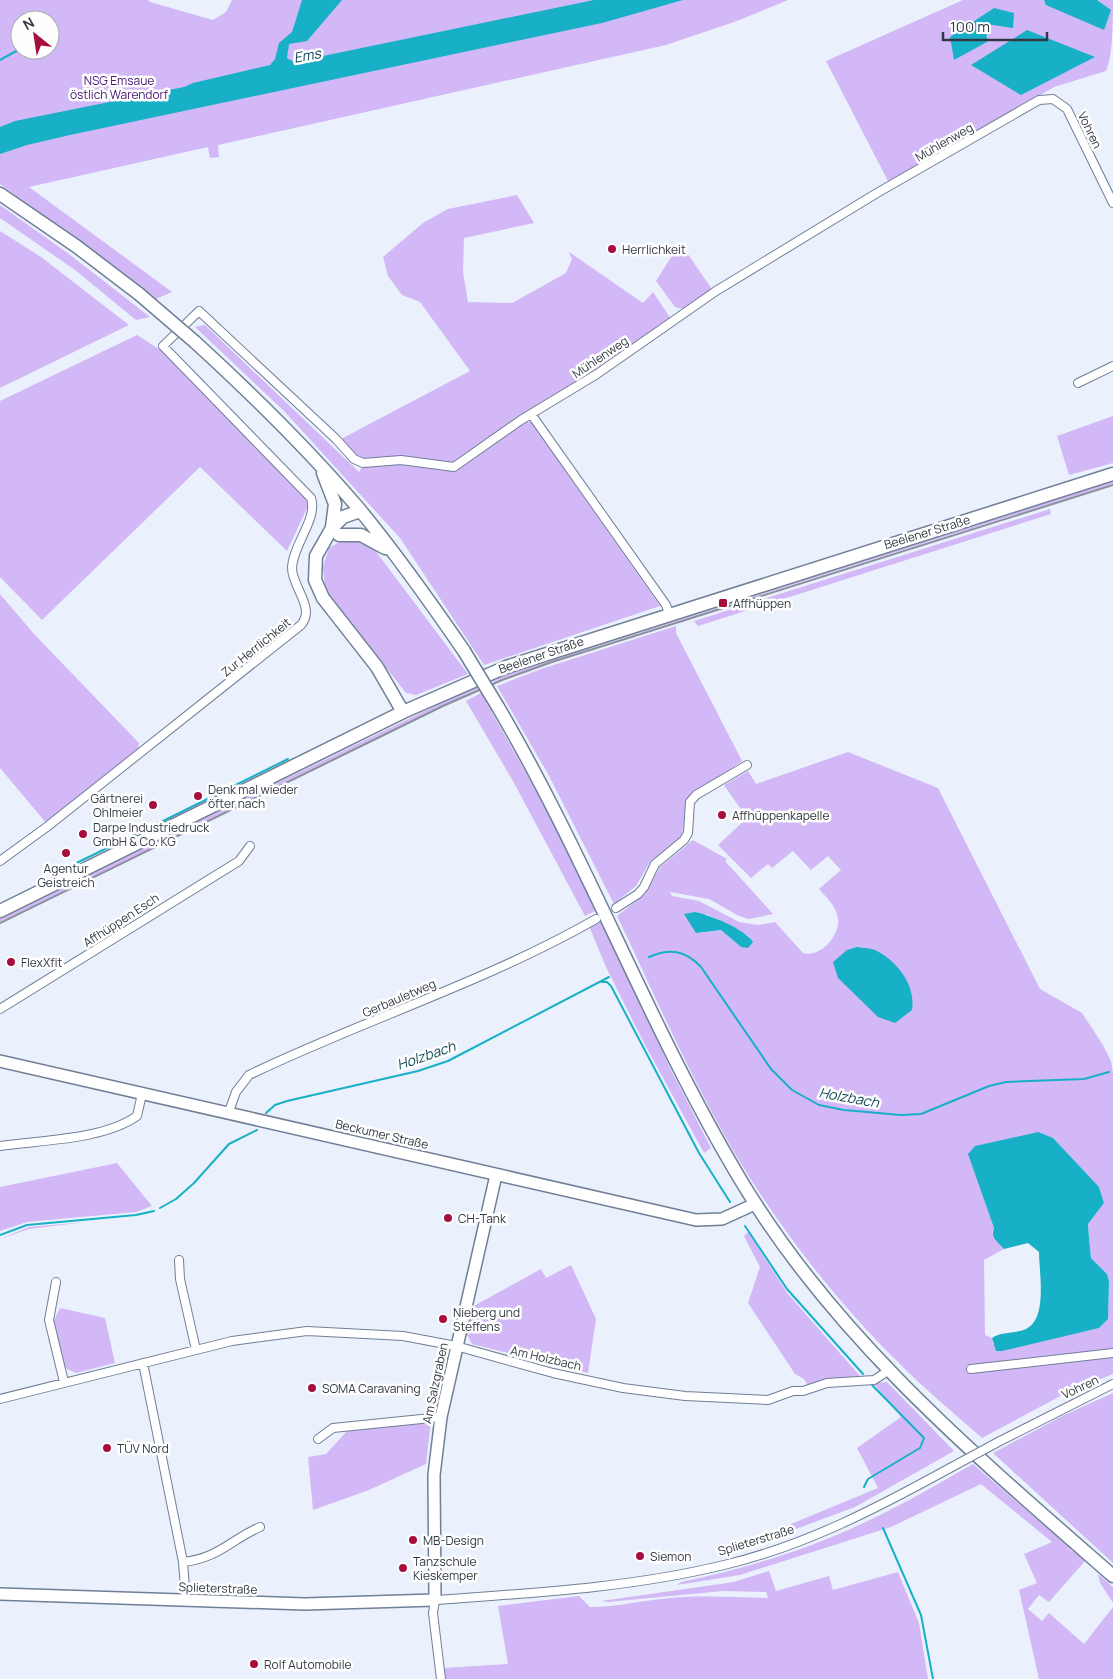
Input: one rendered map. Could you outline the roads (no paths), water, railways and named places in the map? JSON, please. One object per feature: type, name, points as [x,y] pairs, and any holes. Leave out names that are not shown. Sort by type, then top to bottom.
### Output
[{"type":"main road","points":[[0,194],[76,246],[139,294],[195,342],[255,397],[319,463],[398,557],[464,651],[498,706],[569,835],[688,1085],[755,1204],[836,1313],[888,1371],[966,1445],[1113,1576]]},
{"type":"main road","points":[[319,463],[335,504],[335,532]]},
{"type":"main road","name":"Beelener Straße","points":[[0,911],[403,712],[506,666],[1113,474]]},
{"type":"main road","points":[[360,511],[352,524],[335,532],[322,545],[314,568],[315,580],[319,592],[365,650],[403,712]]},
{"type":"main road","points":[[335,532],[367,537],[398,557]]},
{"type":"street","name":"Vohren","points":[[1053,99],[1067,109],[1113,203]]},
{"type":"street","name":"Mühlenweg","points":[[182,328],[199,311],[336,439],[354,459],[363,464],[401,460],[454,467],[531,414],[597,374],[716,291],[878,193],[1039,100],[1053,99]]},
{"type":"street","name":"Zur Herrlichkeit","points":[[0,861],[115,773],[301,625],[305,619],[306,609],[295,585],[292,566],[296,549],[312,513],[311,498],[162,346],[182,328]]},
{"type":"street","points":[[1078,383],[1113,366]]},
{"type":"street","points":[[531,414],[666,605],[669,614]]},
{"type":"street","points":[[616,908],[638,894],[644,887],[655,864],[684,840],[688,832],[690,802],[696,796],[747,764]]},
{"type":"street","name":"Affhüppen Esch","points":[[0,1010],[239,861],[250,846]]},
{"type":"street","name":"Gerbauletweg","points":[[228,1114],[236,1092],[249,1075],[490,971],[571,933],[596,918]]},
{"type":"street","name":"Beckumer Straße","points":[[0,1061],[696,1220],[722,1219],[755,1204]]},
{"type":"street","points":[[0,1146],[92,1133],[116,1127],[137,1116],[142,1094]]},
{"type":"street","name":"Am Salzgraben","points":[[434,1600],[434,1475],[441,1417],[496,1175]]},
{"type":"street","points":[[179,1260],[180,1279],[196,1350]]},
{"type":"street","points":[[56,1282],[49,1320],[64,1382]]},
{"type":"street","name":"Am Holzbach","points":[[0,1399],[196,1350],[264,1336],[307,1331],[403,1336],[456,1346],[554,1373],[623,1388],[685,1396],[768,1400],[793,1391],[803,1391],[827,1383],[874,1380],[888,1371]]},
{"type":"street","points":[[971,1369],[1113,1353]]},
{"type":"street","points":[[143,1363],[183,1562],[186,1600]]},
{"type":"street","name":"Vohren","points":[[1057,1410],[1113,1384]]},
{"type":"street","name":"Splieterstraße","points":[[0,1594],[305,1604],[434,1600],[628,1583],[726,1565],[810,1537],[870,1511],[1057,1410]]},
{"type":"street","points":[[318,1439],[332,1428],[441,1417]]},
{"type":"street","name":"Splieterstraße","points":[[183,1562],[216,1554],[246,1533],[260,1527]]},
{"type":"street","points":[[434,1600],[433,1613],[441,1679]]},
{"type":"water","points":[[302,0],[342,0],[307,41],[289,44],[287,58],[294,62],[594,0],[683,0],[602,23],[70,135],[27,145],[0,154],[0,127],[15,121],[184,87],[193,83],[270,65],[275,59],[279,43],[292,32]]},
{"type":"water","points":[[1044,0],[1097,0],[1111,10],[1104,30],[1046,5]]},
{"type":"water","points":[[994,8],[1014,13],[1013,28],[986,24],[987,42],[954,60],[950,37]]},
{"type":"water","points":[[1027,30],[1095,57],[1021,95],[971,65]]},
{"type":"water","points":[[695,912],[718,919],[743,932],[753,942],[748,948],[741,947],[721,930],[696,933],[684,914]]},
{"type":"water","points":[[857,947],[873,949],[892,961],[908,984],[913,1001],[912,1010],[895,1023],[878,1017],[838,978],[833,962],[847,950]]},
{"type":"water","points":[[1038,1132],[1053,1138],[1099,1187],[1104,1203],[1088,1224],[1091,1258],[1107,1274],[1109,1281],[1108,1319],[1099,1328],[996,1351],[992,1338],[1000,1334],[1026,1329],[1033,1324],[1037,1316],[1041,1294],[1039,1252],[1028,1243],[1004,1249],[995,1240],[993,1235],[994,1228],[968,1154],[975,1146]]},
{"type":"waterway","points":[[0,60],[10,54]]},
{"type":"waterway","points":[[153,826],[288,759]]},
{"type":"waterway","points":[[56,873],[140,832]]},
{"type":"waterway","name":"Holzbach","points":[[649,957],[664,952],[677,952],[695,961],[771,1069],[792,1090],[819,1105],[844,1110],[901,1115],[921,1114],[989,1086],[1006,1082],[1084,1079],[1109,1072]]},
{"type":"waterway","name":"Holzbach","points":[[266,1113],[275,1105],[287,1101],[418,1071],[448,1061],[609,977]]},
{"type":"waterway","points":[[602,982],[607,982],[611,986],[699,1153],[730,1202]]},
{"type":"waterway","name":"Holzbach","points":[[160,1208],[176,1199],[194,1183],[229,1144],[257,1130]]},
{"type":"waterway","name":"Holzbach","points":[[0,1235],[27,1225],[136,1215],[154,1211]]},
{"type":"waterway","points":[[745,1226],[787,1289],[863,1374]]},
{"type":"waterway","points":[[864,1487],[868,1479],[920,1448],[924,1438],[872,1385]]},
{"type":"waterway","points":[[883,1528],[921,1615],[933,1679]]},
{"type":"railway","points":[[0,923],[443,706],[502,680],[552,662],[1113,485]]},
{"type":"place","name":"Herrlichkeit","points":[[612,249]]},
{"type":"place","name":"Affhüppen","points":[[723,603]]},
{"type":"place","name":"Denk mal wieder öfter nach","points":[[198,796]]},
{"type":"place","name":"Gärtnerei Ohlmeier","points":[[153,805]]},
{"type":"place","name":"Affhüppenkapelle","points":[[722,815]]},
{"type":"place","name":"Darpe Industriedruck GmbH & Co. KG","points":[[83,834]]},
{"type":"place","name":"Agentur Geistreich","points":[[66,853]]},
{"type":"place","name":"FlexXfit","points":[[11,962]]},
{"type":"place","name":"CH-Tank","points":[[448,1218]]},
{"type":"place","name":"Nieberg und Steffens","points":[[443,1319]]},
{"type":"place","name":"SOMA Caravaning","points":[[312,1388]]},
{"type":"place","name":"TÜV Nord","points":[[107,1448]]},
{"type":"place","name":"MB-Design","points":[[413,1540]]},
{"type":"place","name":"Siemon","points":[[640,1556]]},
{"type":"place","name":"Tanzschule Kieskemper","points":[[403,1568]]},
{"type":"place","name":"Rolf Automobile","points":[[254,1664]]},
{"type":"water label","name":"Ems","points":[[307,55]]},
{"type":"park label","name":"NSG Emsaue östlich Warendorf","points":[[119,87]]}]
